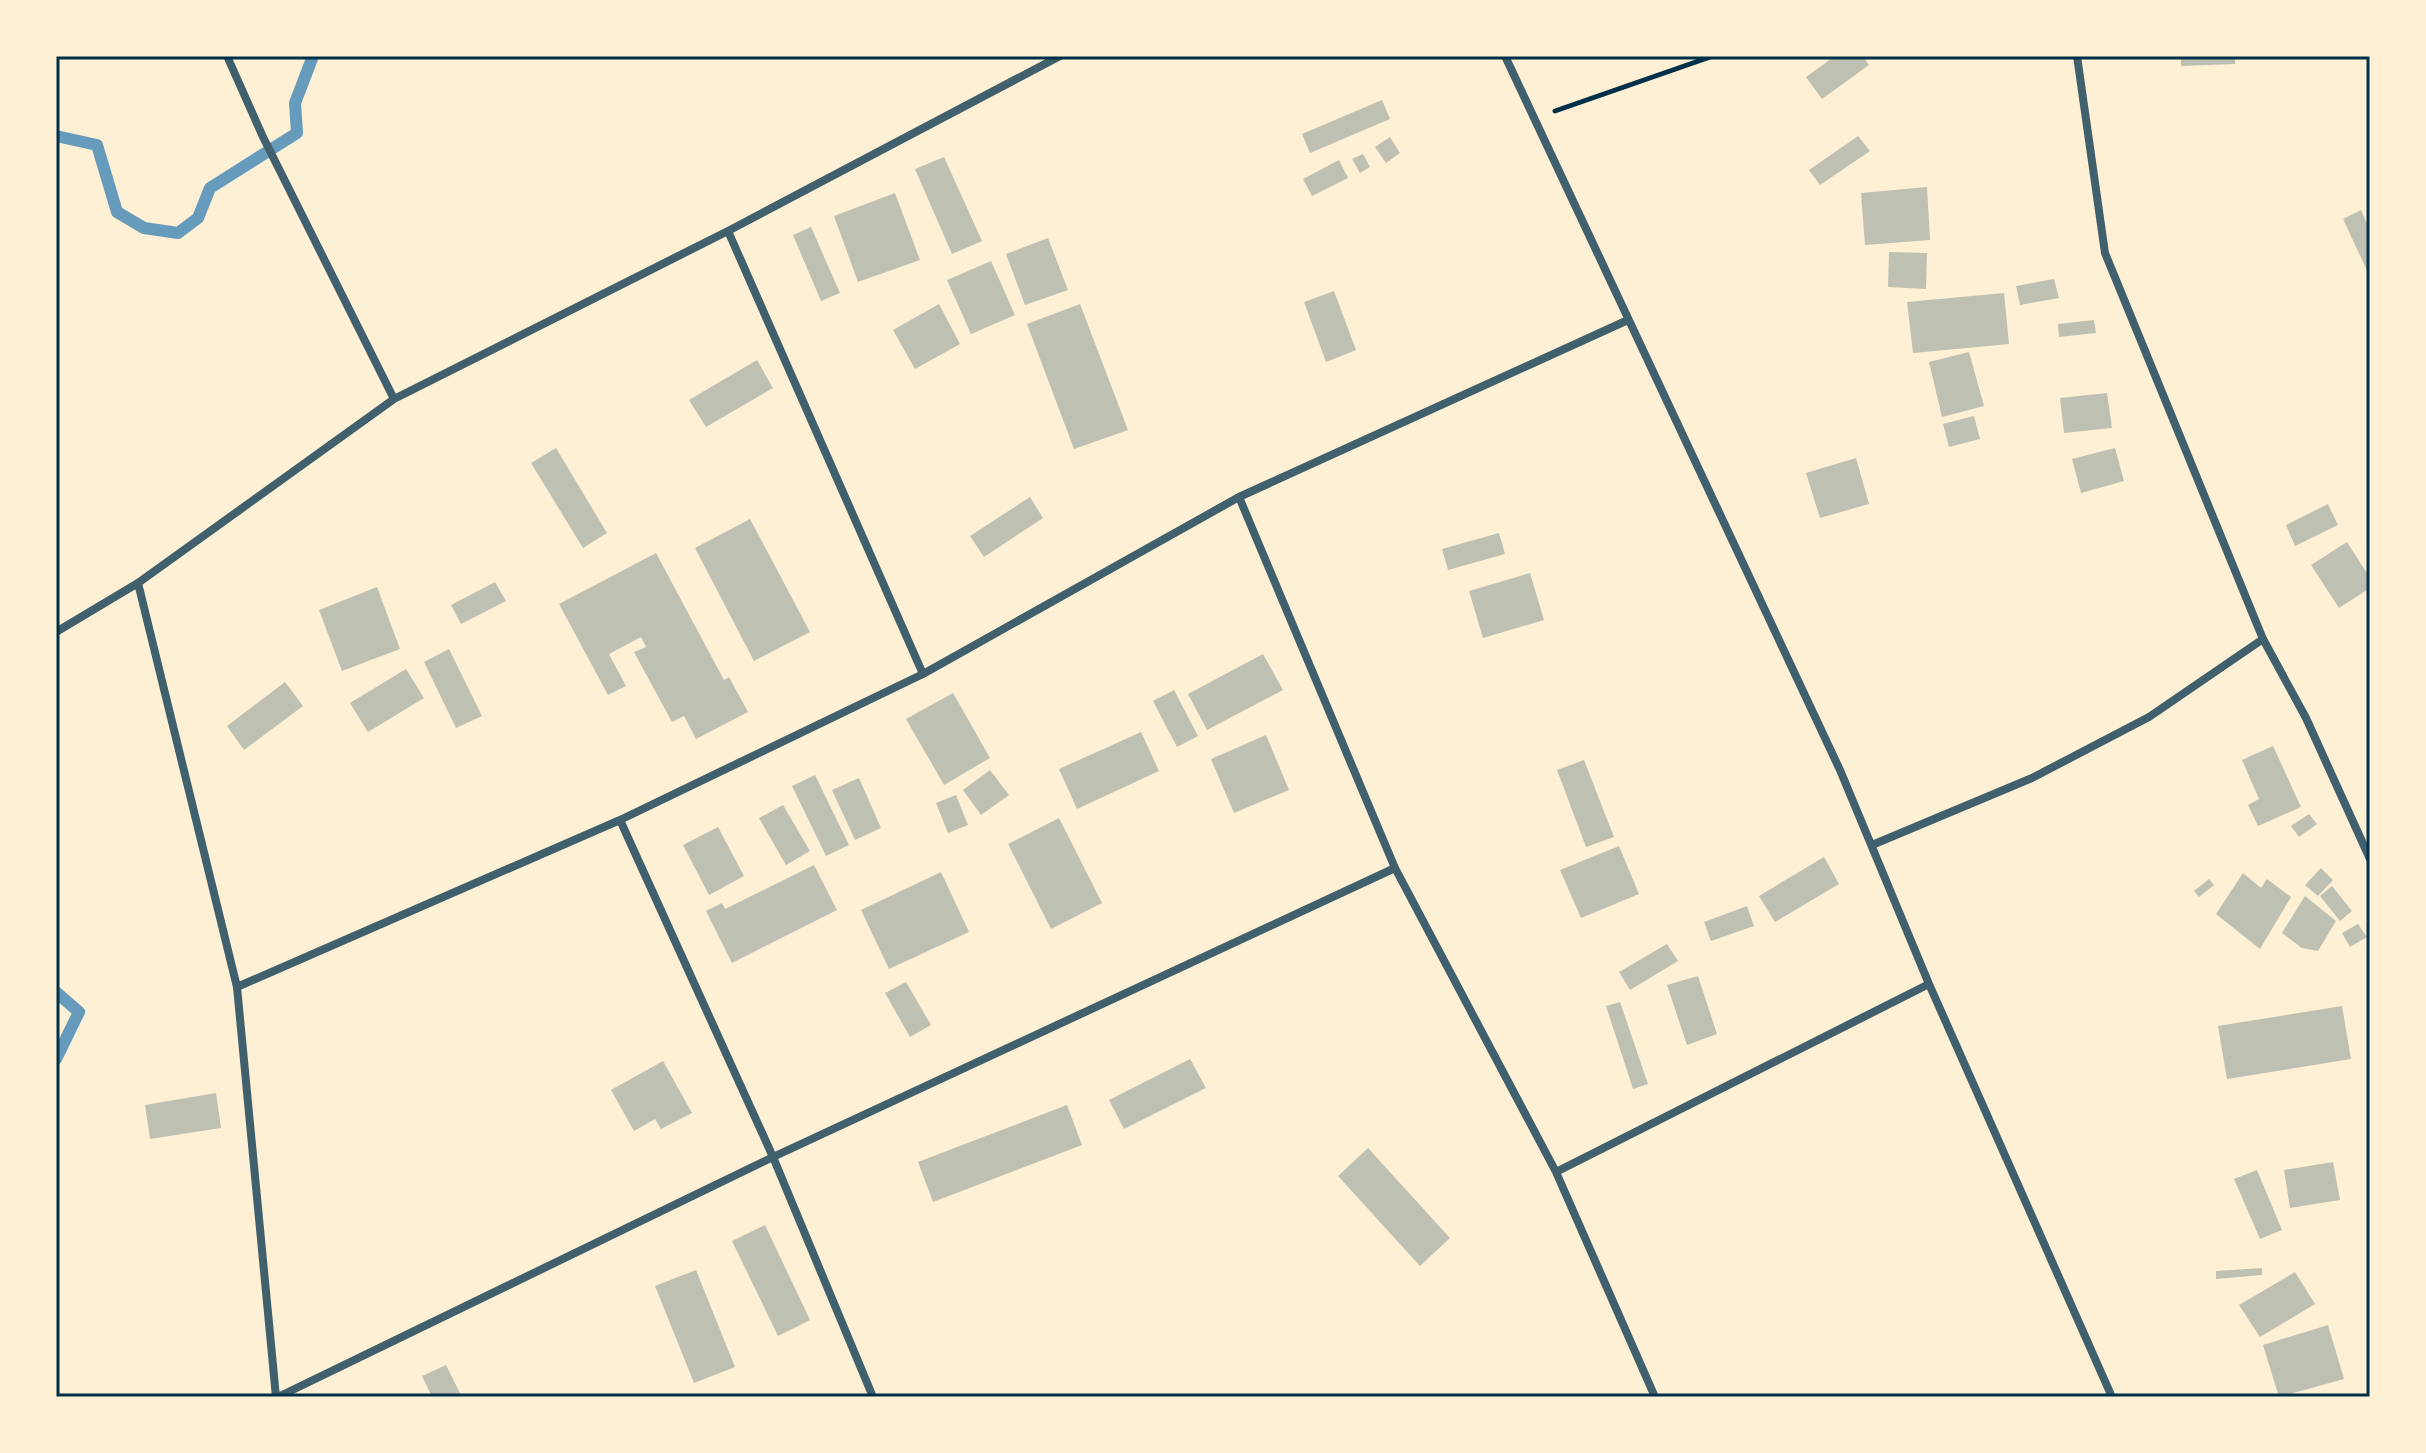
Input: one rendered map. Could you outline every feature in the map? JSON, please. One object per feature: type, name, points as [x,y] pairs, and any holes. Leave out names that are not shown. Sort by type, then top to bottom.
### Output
[{"type":"street","points":[[227,56],[263,137],[394,399]]},
{"type":"street","points":[[56,632],[138,583],[394,399],[728,231],[1060,56]]},
{"type":"street","points":[[1505,56],[1872,845],[2108,1396]]},
{"type":"street","points":[[2077,56],[2105,253],[2263,639],[2306,718],[2370,859]]},
{"type":"street","points":[[728,231],[923,674]]},
{"type":"street","points":[[237,987],[620,820],[923,674],[1239,497],[1628,320]]},
{"type":"street","points":[[1239,497],[1395,868],[1556,1172],[1655,1397]]},
{"type":"street","points":[[138,583],[237,987],[277,1397],[773,1157],[1395,868]]},
{"type":"street","points":[[1872,845],[2032,778],[2149,717],[2263,639]]},
{"type":"street","points":[[620,820],[773,1157],[873,1397]]},
{"type":"street","points":[[1556,1172],[1929,984]]},
{"type":"path","points":[[1533,118],[1713,56]]},
{"type":"building","points":[[1835,56],[1863,56],[1869,65],[1822,99],[1806,77]]},
{"type":"building","points":[[2181,56],[2235,56],[2235,64],[2181,66]]},
{"type":"building","points":[[1382,100],[1390,119],[1310,153],[1302,134]]},
{"type":"building","points":[[1858,136],[1870,151],[1820,185],[1809,170]]},
{"type":"building","points":[[1390,137],[1400,153],[1386,163],[1375,147]]},
{"type":"building","points":[[1363,154],[1370,167],[1360,173],[1352,159]]},
{"type":"building","points":[[944,157],[982,241],[952,254],[915,169]]},
{"type":"building","points":[[1339,160],[1348,178],[1312,196],[1303,179]]},
{"type":"building","points":[[1927,187],[1930,240],[1865,245],[1861,193]]},
{"type":"building","points":[[895,193],[920,260],[858,282],[834,216]]},
{"type":"building","points":[[2361,210],[2370,231],[2370,277],[2343,219]]},
{"type":"building","points":[[811,227],[840,293],[821,301],[793,235]]},
{"type":"building","points":[[1048,238],[1068,290],[1025,305],[1006,254]]},
{"type":"building","points":[[1889,252],[1927,253],[1926,289],[1888,287]]},
{"type":"building","points":[[991,261],[1015,315],[971,334],[947,280]]},
{"type":"building","points":[[2054,279],[2059,298],[2020,305],[2016,286]]},
{"type":"building","points":[[1334,291],[1356,350],[1326,362],[1304,302]]},
{"type":"building","points":[[2004,293],[2009,344],[1913,353],[1907,302]]},
{"type":"building","points":[[939,304],[960,344],[915,369],[893,330]]},
{"type":"building","points":[[1080,304],[1128,430],[1074,449],[1027,324]]},
{"type":"building","points":[[2094,320],[2096,333],[2059,337],[2058,324]]},
{"type":"building","points":[[1969,352],[1984,406],[1942,417],[1929,362]]},
{"type":"building","points":[[757,360],[773,388],[706,427],[689,400]]},
{"type":"building","points":[[2107,393],[2112,428],[2064,433],[2060,398]]},
{"type":"building","points":[[1974,416],[1980,439],[1949,447],[1943,424]]},
{"type":"building","points":[[556,448],[607,533],[583,548],[531,463]]},
{"type":"building","points":[[2115,448],[2124,481],[2081,493],[2072,459]]},
{"type":"building","points":[[1856,458],[1869,504],[1820,518],[1806,473]]},
{"type":"building","points":[[1030,497],[1043,518],[984,557],[970,536]]},
{"type":"building","points":[[2328,504],[2338,525],[2295,546],[2286,525]]},
{"type":"building","points":[[750,519],[810,632],[754,661],[695,548]]},
{"type":"building","points":[[1499,533],[1505,554],[1448,570],[1442,549]]},
{"type":"building","points":[[2347,542],[2370,578],[2370,588],[2339,608],[2311,565]]},
{"type":"building","points":[[656,553],[724,680],[729,677],[748,712],[696,739],[684,716],[672,722],[634,652],[646,647],[641,637],[609,654],[626,686],[608,695],[559,604]]},
{"type":"building","points":[[1530,573],[1544,620],[1483,638],[1469,591]]},
{"type":"building","points":[[495,582],[506,601],[461,624],[451,605]]},
{"type":"building","points":[[377,587],[400,649],[342,671],[319,610]]},
{"type":"building","points":[[449,649],[482,716],[456,728],[424,662]]},
{"type":"building","points":[[1263,654],[1283,690],[1207,730],[1188,694]]},
{"type":"building","points":[[406,669],[424,698],[368,732],[350,703]]},
{"type":"building","points":[[285,682],[303,706],[244,750],[227,726]]},
{"type":"building","points":[[1174,690],[1198,736],[1177,747],[1153,701]]},
{"type":"building","points":[[953,693],[990,758],[944,785],[906,719]]},
{"type":"building","points":[[1141,732],[1159,771],[1077,809],[1059,769]]},
{"type":"building","points":[[1266,735],[1289,790],[1234,813],[1211,759]]},
{"type":"building","points":[[2273,746],[2301,807],[2258,826],[2248,805],[2259,799],[2242,760]]},
{"type":"building","points":[[1584,760],[1614,837],[1586,847],[1557,770]]},
{"type":"building","points":[[990,770],[1009,795],[981,815],[963,790]]},
{"type":"building","points":[[815,775],[849,845],[826,856],[792,786]]},
{"type":"building","points":[[859,778],[881,828],[855,840],[832,790]]},
{"type":"building","points":[[956,795],[968,825],[948,833],[936,803]]},
{"type":"building","points":[[783,805],[810,851],[786,865],[759,818]]},
{"type":"building","points":[[2309,814],[2317,824],[2299,837],[2291,826]]},
{"type":"building","points":[[1059,818],[1102,903],[1051,929],[1008,844]]},
{"type":"building","points":[[718,827],[744,876],[709,895],[683,845]]},
{"type":"building","points":[[1619,846],[1639,894],[1581,918],[1560,870]]},
{"type":"building","points":[[1824,857],[1839,884],[1775,922],[1759,896]]},
{"type":"building","points":[[814,865],[837,910],[732,963],[706,911],[722,903],[725,909]]},
{"type":"building","points":[[2321,868],[2333,880],[2318,896],[2305,885]]},
{"type":"building","points":[[941,872],[969,932],[889,969],[861,910]]},
{"type":"building","points":[[2243,873],[2261,888],[2267,879],[2291,897],[2260,949],[2216,914]]},
{"type":"building","points":[[2209,879],[2214,885],[2199,897],[2194,891]]},
{"type":"building","points":[[2332,886],[2352,911],[2340,921],[2320,896]]},
{"type":"building","points":[[2305,896],[2336,921],[2318,951],[2302,948],[2282,933]]},
{"type":"building","points":[[1747,906],[1754,926],[1711,941],[1704,922]]},
{"type":"building","points":[[2358,924],[2367,937],[2350,947],[2342,933]]},
{"type":"building","points":[[1667,944],[1678,961],[1630,990],[1619,972]]},
{"type":"building","points":[[1698,976],[1717,1034],[1687,1045],[1667,985]]},
{"type":"building","points":[[906,982],[931,1025],[910,1037],[885,993]]},
{"type":"building","points":[[1620,1002],[1648,1084],[1633,1089],[1606,1006]]},
{"type":"building","points":[[2342,1006],[2351,1059],[2227,1079],[2218,1026]]},
{"type":"building","points":[[1190,1059],[1206,1088],[1124,1129],[1109,1100]]},
{"type":"building","points":[[663,1061],[692,1113],[661,1129],[655,1119],[634,1131],[611,1090]]},
{"type":"building","points":[[216,1093],[221,1128],[150,1139],[145,1105]]},
{"type":"building","points":[[1067,1105],[1082,1145],[933,1202],[918,1162]]},
{"type":"building","points":[[1368,1148],[1450,1238],[1420,1266],[1338,1176]]},
{"type":"building","points":[[2333,1162],[2340,1200],[2290,1208],[2284,1170]]},
{"type":"building","points":[[2257,1170],[2282,1230],[2260,1239],[2234,1179]]},
{"type":"building","points":[[765,1225],[810,1320],[778,1336],[732,1241]]},
{"type":"building","points":[[2262,1268],[2262,1275],[2216,1279],[2216,1271]]},
{"type":"building","points":[[696,1270],[735,1367],[694,1383],[655,1286]]},
{"type":"building","points":[[2295,1272],[2315,1304],[2260,1337],[2239,1305]]},
{"type":"building","points":[[2328,1325],[2344,1379],[2279,1397],[2263,1345]]},
{"type":"building","points":[[446,1365],[462,1397],[432,1397],[422,1376]]},
{"type":"waterway","points":[[56,136],[97,145],[117,212],[144,228],[178,233],[198,218],[210,188],[297,133],[295,103],[313,56]]},
{"type":"waterway","points":[[56,992],[79,1012],[56,1059]]}]
